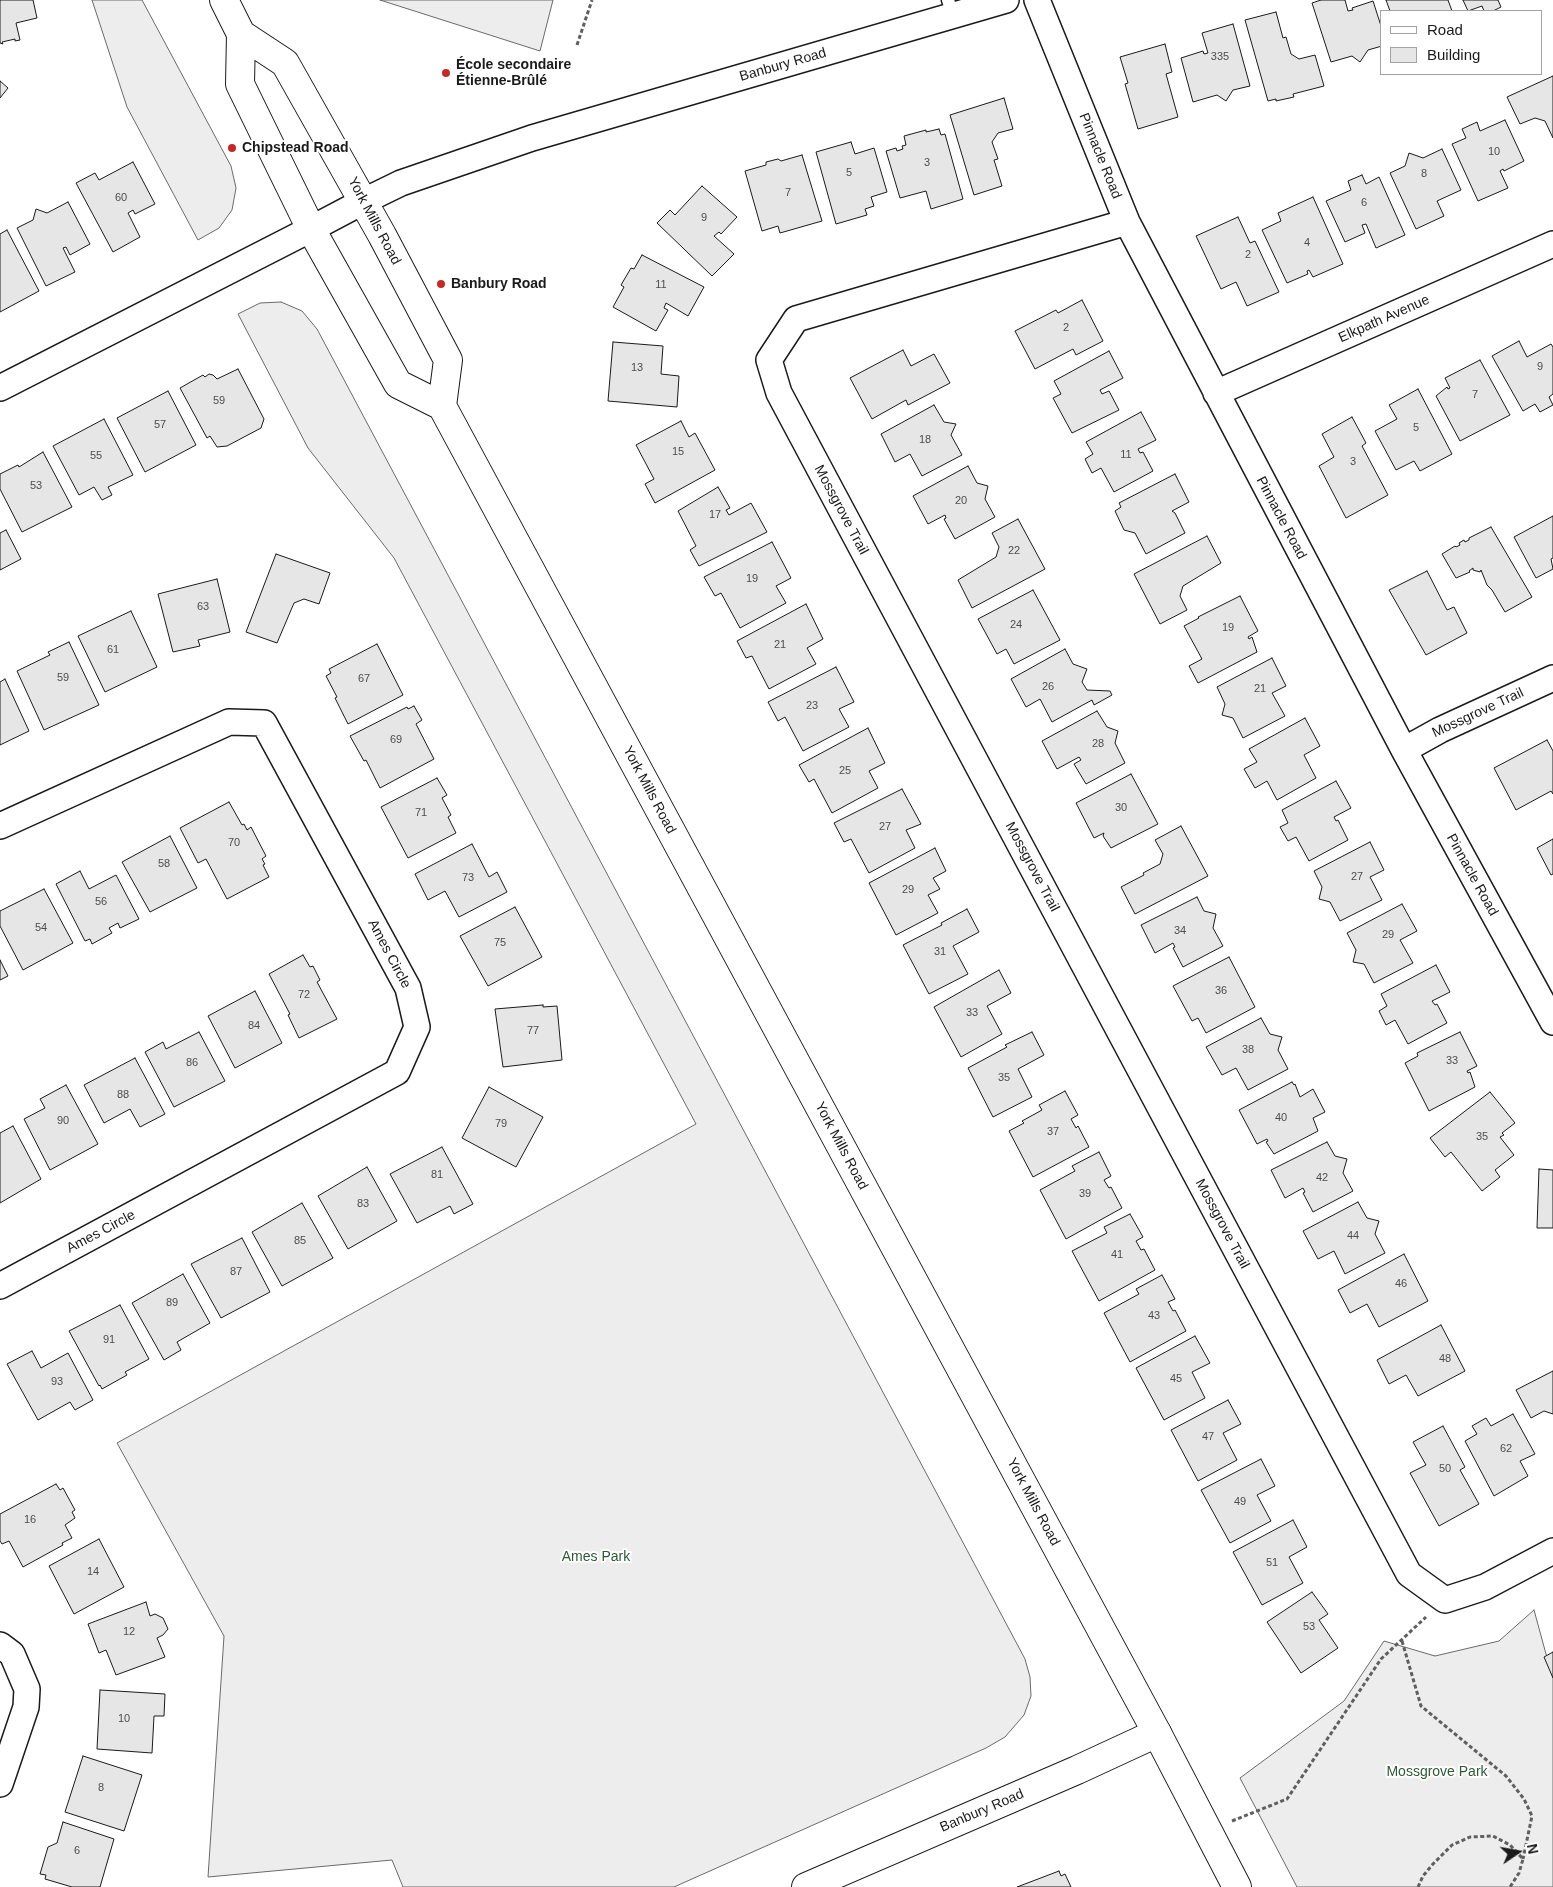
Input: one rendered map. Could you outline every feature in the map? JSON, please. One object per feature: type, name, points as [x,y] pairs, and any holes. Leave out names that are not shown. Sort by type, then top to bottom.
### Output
[{"type":"main road","points":[[224,0],[241,34],[240,84],[312,229],[398,384],[442,406]]},
{"type":"main road","name":"York Mills Road","points":[[241,34],[285,63],[364,201],[448,360],[442,406],[1158,1733],[1238,1887]]},
{"type":"main road","name":"Banbury Road","points":[[806,1887],[1158,1733]]},
{"type":"street","name":"Banbury Road","points":[[312,229],[401,183],[532,138],[951,8],[1006,0]]},
{"type":"street","name":"Pinnacle Road","points":[[1037,0],[1127,222],[1404,750],[1553,1022]]},
{"type":"street","name":"Mossgrove Trail","points":[[1127,222],[796,320],[769,360],[779,393],[1409,1574],[1445,1600]]},
{"type":"street","points":[[0,388],[312,229]]},
{"type":"street","name":"Elkpath Avenue","points":[[1216,393],[1553,244]]},
{"type":"street","name":"Mossgrove Trail","points":[[1404,750],[1440,730],[1553,678]]},
{"type":"street","name":"Ames Circle","points":[[0,826],[229,722],[264,723],[408,988],[417,1027],[397,1072],[0,1286]]},
{"type":"street","points":[[1445,1600],[1485,1587],[1553,1551]]},
{"type":"street","points":[[0,1645],[12,1654],[28,1689],[26,1707],[0,1784]]},
{"type":"path","points":[[577,45],[592,0]]},
{"type":"path","points":[[1208,1830],[1287,1799],[1381,1660],[1445,1600]]},
{"type":"path","points":[[1402,1641],[1422,1706],[1506,1776],[1524,1799],[1532,1816],[1519,1874],[1510,1887]]},
{"type":"path","points":[[1418,1887],[1423,1876],[1452,1845],[1470,1837],[1493,1836],[1510,1845],[1523,1858]]},
{"type":"shaded area","points":[[92,0],[142,0],[231,166],[236,188],[232,210],[219,228],[198,240],[127,107]]},
{"type":"shaded area","points":[[380,0],[553,0],[540,51]]},
{"type":"shaded area","name":"Ames Park","points":[[281,302],[302,311],[317,329],[1025,1659],[1030,1677],[1031,1696],[1024,1715],[1005,1737],[986,1748],[674,1887],[403,1887],[392,1860],[208,1877],[224,1636],[117,1443],[696,1124],[394,558],[308,448],[238,314],[260,303]]},
{"type":"shaded area","name":"Mossgrove Park","points":[[1534,1610],[1546,1654],[1553,1669],[1553,1887],[1297,1887],[1240,1778],[1344,1701],[1384,1641],[1435,1656],[1499,1641]]},
{"type":"building","points":[[0,0],[33,0],[37,18],[16,23],[20,40],[15,41],[15,39],[2,42],[3,44],[0,43]]},
{"type":"building","points":[[1321,0],[1345,0],[1348,11],[1373,1],[1380,23],[1380,47],[1368,50],[1360,62],[1352,56],[1331,62],[1312,3]]},
{"type":"building","points":[[1386,0],[1448,0],[1452,10],[1390,10]]},
{"type":"building","points":[[1463,0],[1498,0],[1501,7],[1495,10],[1484,10],[1482,6],[1468,10]]},
{"type":"building","points":[[1276,12],[1283,38],[1286,37],[1291,54],[1299,59],[1315,55],[1324,86],[1293,94],[1294,97],[1268,101],[1245,20]]},
{"type":"building","points":[[1233,24],[1250,86],[1233,90],[1226,101],[1217,95],[1193,102],[1181,58],[1203,51],[1204,54],[1208,53],[1202,33]]},
{"type":"building","points":[[1165,44],[1172,72],[1166,74],[1178,117],[1138,129],[1125,84],[1128,83],[1120,57]]},
{"type":"building","points":[[1553,76],[1553,138],[1545,121],[1535,118],[1520,124],[1507,97]]},
{"type":"building","points":[[0,81],[8,88],[0,98]]},
{"type":"building","points":[[1004,98],[1013,129],[998,133],[992,142],[998,159],[994,160],[1002,186],[974,195],[950,115]]},
{"type":"building","points":[[1505,120],[1524,161],[1504,171],[1503,169],[1500,171],[1508,188],[1478,201],[1452,144],[1466,138],[1462,129],[1477,122],[1480,131]]},
{"type":"building","points":[[939,129],[941,135],[945,134],[963,199],[931,209],[926,191],[900,198],[886,151],[896,148],[897,151],[903,149],[902,146],[906,145],[904,136],[926,130],[926,132]]},
{"type":"building","points":[[851,142],[855,154],[874,148],[887,192],[871,197],[874,206],[865,209],[867,215],[836,224],[816,152]]},
{"type":"building","points":[[1442,149],[1461,190],[1437,201],[1444,216],[1416,229],[1390,173],[1405,166],[1409,153],[1423,158]]},
{"type":"building","points":[[802,155],[822,221],[780,233],[778,226],[762,231],[745,171],[766,165],[766,162],[778,159],[781,161]]},
{"type":"building","points":[[133,162],[155,204],[135,214],[133,210],[128,213],[140,237],[113,252],[76,183],[95,173],[99,180]]},
{"type":"building","points":[[1362,175],[1366,184],[1379,177],[1405,235],[1376,248],[1366,224],[1362,225],[1365,233],[1345,242],[1326,201],[1351,190],[1348,181]]},
{"type":"building","points":[[702,186],[737,217],[721,234],[719,232],[714,236],[734,254],[712,276],[657,223],[670,210],[675,215]]},
{"type":"building","points":[[1313,197],[1343,264],[1313,277],[1309,270],[1307,271],[1308,274],[1287,283],[1262,230],[1281,221],[1278,213]]},
{"type":"building","points":[[68,202],[90,244],[70,255],[66,247],[63,248],[75,272],[46,286],[17,228],[33,220],[36,209],[47,213]]},
{"type":"building","points":[[1238,217],[1250,243],[1255,241],[1279,292],[1247,306],[1236,282],[1221,289],[1196,236]]},
{"type":"building","points":[[7,230],[39,291],[0,312],[0,234]]},
{"type":"building","points":[[642,255],[704,287],[688,316],[666,303],[664,308],[668,310],[656,331],[613,307],[624,287],[621,285],[631,268],[634,269]]},
{"type":"building","points":[[1082,300],[1103,341],[1076,355],[1073,349],[1035,369],[1015,331],[1056,310],[1058,313]]},
{"type":"building","points":[[1519,341],[1527,357],[1551,344],[1553,347],[1553,394],[1549,397],[1553,405],[1540,412],[1535,404],[1523,411],[1492,356]]},
{"type":"building","points":[[613,342],[663,346],[661,374],[679,376],[677,407],[608,401]]},
{"type":"building","points":[[903,350],[911,366],[934,354],[950,383],[908,405],[906,400],[872,419],[850,378]]},
{"type":"building","points":[[1109,351],[1123,378],[1100,390],[1102,394],[1109,391],[1119,410],[1072,433],[1053,398],[1061,394],[1054,381]]},
{"type":"building","points":[[1480,360],[1510,415],[1460,441],[1436,396],[1447,387],[1448,389],[1450,388],[1445,378]]},
{"type":"building","points":[[238,369],[264,419],[261,428],[227,446],[217,447],[210,436],[207,438],[180,388],[203,375],[205,377],[209,374],[213,375],[217,379]]},
{"type":"building","points":[[1418,389],[1452,454],[1420,471],[1414,461],[1396,470],[1375,431],[1397,419],[1389,405]]},
{"type":"building","points":[[168,391],[196,445],[145,472],[117,418]]},
{"type":"building","points":[[934,405],[944,422],[956,424],[951,435],[962,455],[922,476],[910,454],[895,462],[881,434]]},
{"type":"building","points":[[1141,412],[1156,440],[1138,449],[1140,453],[1143,452],[1153,471],[1114,492],[1101,468],[1092,473],[1085,459],[1093,454],[1086,442]]},
{"type":"building","points":[[1352,417],[1366,443],[1362,446],[1388,495],[1346,518],[1319,466],[1334,457],[1322,434]]},
{"type":"building","points":[[104,419],[133,475],[108,487],[112,495],[102,500],[94,487],[79,495],[53,446]]},
{"type":"building","points":[[681,421],[689,437],[695,433],[715,470],[655,503],[645,484],[654,479],[636,445]]},
{"type":"building","points":[[43,452],[72,507],[22,532],[0,489],[0,474],[18,465],[19,467]]},
{"type":"building","points":[[968,466],[977,483],[988,486],[985,499],[995,517],[955,539],[944,519],[946,518],[945,515],[928,524],[913,496]]},
{"type":"building","points":[[1175,474],[1189,502],[1172,511],[1175,513],[1185,533],[1146,554],[1135,533],[1124,530],[1115,511],[1121,507],[1119,503]]},
{"type":"building","points":[[718,487],[730,508],[726,510],[729,515],[751,503],[767,532],[699,566],[690,550],[696,546],[678,511]]},
{"type":"building","points":[[1553,516],[1553,558],[1551,559],[1553,569],[1536,578],[1514,537]]},
{"type":"building","points":[[1018,519],[1045,569],[972,608],[958,580],[996,557],[999,547],[992,533]]},
{"type":"building","points":[[1491,527],[1532,597],[1505,612],[1487,585],[1481,570],[1480,572],[1473,570],[1473,568],[1470,572],[1456,578],[1442,554],[1460,545],[1459,543],[1464,540],[1465,542]]},
{"type":"building","points":[[6,530],[21,559],[0,570],[0,533]]},
{"type":"building","points":[[1207,536],[1221,563],[1183,586],[1180,596],[1187,610],[1160,624],[1134,574]]},
{"type":"building","points":[[772,542],[791,578],[776,586],[786,603],[740,628],[721,593],[715,596],[704,577]]},
{"type":"building","points":[[276,554],[330,573],[319,604],[304,599],[294,603],[277,643],[246,632]]},
{"type":"building","points":[[1427,571],[1447,610],[1454,607],[1467,633],[1426,655],[1389,590]]},
{"type":"building","points":[[217,579],[230,632],[198,640],[200,646],[173,652],[158,594]]},
{"type":"building","points":[[1033,590],[1060,640],[1014,664],[1006,649],[997,654],[978,619]]},
{"type":"building","points":[[1240,596],[1258,631],[1248,637],[1249,639],[1252,637],[1257,652],[1198,683],[1189,666],[1202,659],[1184,626]]},
{"type":"building","points":[[806,604],[823,639],[807,648],[816,664],[769,689],[752,656],[746,658],[737,641]]},
{"type":"building","points":[[131,611],[157,667],[105,692],[78,636]]},
{"type":"building","points":[[69,642],[99,705],[44,730],[17,671],[50,655],[48,652]]},
{"type":"building","points":[[377,644],[403,695],[348,724],[326,676],[331,673],[329,669]]},
{"type":"building","points":[[1065,649],[1073,664],[1087,669],[1082,682],[1087,690],[1110,691],[1112,695],[1094,705],[1092,700],[1052,722],[1040,699],[1026,707],[1011,679]]},
{"type":"building","points":[[1272,658],[1286,686],[1272,693],[1285,716],[1243,738],[1233,718],[1222,715],[1225,704],[1217,687]]},
{"type":"building","points":[[836,667],[854,702],[839,709],[849,727],[803,751],[785,717],[778,721],[768,702]]},
{"type":"building","points":[[5,679],[29,731],[0,745],[0,682]]},
{"type":"building","points":[[414,706],[422,720],[416,724],[434,759],[380,788],[366,760],[364,761],[350,736],[407,707],[408,709]]},
{"type":"building","points":[[1097,711],[1107,727],[1118,731],[1115,743],[1125,763],[1086,784],[1074,764],[1081,760],[1079,757],[1057,769],[1042,741]]},
{"type":"building","points":[[1305,718],[1320,746],[1304,755],[1316,778],[1277,800],[1267,781],[1255,788],[1244,769],[1257,762],[1249,749]]},
{"type":"building","points":[[868,728],[885,763],[869,771],[878,788],[832,813],[814,779],[809,782],[799,765]]},
{"type":"building","points":[[1547,740],[1553,751],[1553,794],[1551,791],[1516,810],[1494,768]]},
{"type":"building","points":[[1131,774],[1158,824],[1111,848],[1103,836],[1104,833],[1094,838],[1076,803]]},
{"type":"building","points":[[437,778],[447,795],[442,798],[451,815],[448,817],[456,833],[408,858],[381,807]]},
{"type":"building","points":[[1336,781],[1351,808],[1334,817],[1336,821],[1338,820],[1348,840],[1309,861],[1296,837],[1288,841],[1280,827],[1288,823],[1282,810]]},
{"type":"building","points":[[902,789],[921,824],[906,830],[915,848],[869,873],[851,839],[844,842],[834,823]]},
{"type":"building","points":[[229,802],[242,825],[244,824],[247,830],[251,827],[266,856],[262,859],[269,877],[227,899],[206,859],[198,863],[180,828]]},
{"type":"building","points":[[1181,826],[1208,876],[1135,914],[1121,887],[1160,864],[1163,854],[1155,840]]},
{"type":"building","points":[[170,836],[197,888],[150,912],[122,862]]},
{"type":"building","points":[[1553,839],[1553,874],[1551,875],[1537,848]]},
{"type":"building","points":[[1370,842],[1384,870],[1370,877],[1382,900],[1340,921],[1330,902],[1319,899],[1322,887],[1314,871]]},
{"type":"building","points":[[472,844],[489,877],[497,872],[507,892],[459,917],[445,891],[428,900],[415,874]]},
{"type":"building","points":[[935,848],[946,871],[933,878],[940,889],[928,895],[938,913],[896,935],[869,883]]},
{"type":"building","points":[[80,871],[89,889],[116,875],[139,919],[120,928],[118,923],[109,928],[112,933],[92,944],[90,939],[85,941],[56,884]]},
{"type":"building","points":[[44,889],[73,943],[23,970],[0,926],[0,911]]},
{"type":"building","points":[[1197,897],[1204,911],[1216,914],[1213,928],[1223,946],[1183,967],[1173,948],[1175,947],[1173,943],[1155,953],[1141,925]]},
{"type":"building","points":[[1402,904],[1417,931],[1400,940],[1413,963],[1374,983],[1364,964],[1353,962],[1356,950],[1347,933]]},
{"type":"building","points":[[515,907],[542,957],[488,986],[460,936]]},
{"type":"building","points":[[967,909],[979,932],[953,946],[968,974],[929,994],[903,945],[942,925],[941,923]]},
{"type":"building","points":[[303,955],[310,967],[313,966],[320,980],[317,982],[337,1019],[299,1038],[288,1015],[290,1014],[269,974]]},
{"type":"building","points":[[1229,957],[1255,1007],[1206,1033],[1198,1018],[1192,1021],[1173,986]]},
{"type":"building","points":[[0,960],[8,976],[0,980]]},
{"type":"building","points":[[1436,965],[1450,992],[1432,1001],[1435,1005],[1437,1004],[1447,1023],[1408,1044],[1395,1020],[1386,1025],[1379,1011],[1387,1006],[1381,994]]},
{"type":"building","points":[[999,970],[1011,993],[987,1006],[1002,1034],[961,1057],[934,1007]]},
{"type":"building","points":[[255,991],[282,1043],[235,1068],[208,1016]]},
{"type":"building","points":[[543,1005],[543,1007],[557,1006],[562,1060],[503,1067],[495,1009]]},
{"type":"building","points":[[1261,1018],[1270,1034],[1282,1037],[1278,1050],[1288,1069],[1248,1090],[1236,1068],[1222,1075],[1206,1047]]},
{"type":"building","points":[[199,1032],[225,1081],[174,1107],[145,1052],[163,1042],[166,1049]]},
{"type":"building","points":[[1032,1032],[1044,1055],[1018,1069],[1032,1097],[993,1117],[968,1068],[1007,1047],[1005,1045]]},
{"type":"building","points":[[1460,1032],[1477,1066],[1467,1071],[1468,1073],[1470,1072],[1475,1087],[1429,1111],[1405,1063],[1418,1056],[1417,1053]]},
{"type":"building","points":[[135,1058],[165,1114],[140,1127],[130,1109],[104,1123],[84,1085]]},
{"type":"building","points":[[1292,1082],[1295,1084],[1300,1097],[1313,1089],[1325,1112],[1313,1118],[1318,1131],[1274,1154],[1266,1142],[1268,1141],[1267,1139],[1257,1144],[1239,1110]]},
{"type":"building","points":[[66,1085],[98,1144],[50,1170],[24,1119],[45,1108],[40,1099]]},
{"type":"building","points":[[489,1087],[543,1117],[516,1167],[462,1138]]},
{"type":"building","points":[[1065,1091],[1078,1115],[1071,1119],[1076,1128],[1078,1126],[1089,1147],[1033,1177],[1009,1131],[1042,1110],[1039,1105]]},
{"type":"building","points":[[1490,1092],[1515,1123],[1502,1133],[1504,1135],[1500,1137],[1514,1155],[1495,1170],[1500,1177],[1482,1191],[1451,1152],[1445,1157],[1430,1138]]},
{"type":"building","points":[[13,1126],[41,1179],[0,1203],[0,1133]]},
{"type":"building","points":[[1327,1142],[1335,1156],[1347,1159],[1343,1173],[1353,1191],[1313,1212],[1303,1193],[1305,1192],[1303,1188],[1285,1198],[1271,1170]]},
{"type":"building","points":[[442,1147],[473,1204],[454,1214],[450,1206],[417,1223],[390,1174]]},
{"type":"building","points":[[1099,1152],[1111,1176],[1104,1180],[1109,1188],[1111,1187],[1122,1208],[1066,1239],[1040,1190],[1075,1171],[1072,1166]]},
{"type":"building","points":[[367,1167],[397,1221],[348,1249],[318,1196]]},
{"type":"building","points":[[1539,1169],[1553,1170],[1553,1228],[1537,1228]]},
{"type":"building","points":[[1358,1202],[1367,1218],[1379,1221],[1375,1234],[1385,1253],[1345,1274],[1334,1251],[1318,1259],[1303,1231]]},
{"type":"building","points":[[302,1203],[333,1258],[282,1286],[252,1232]]},
{"type":"building","points":[[1130,1214],[1143,1237],[1136,1241],[1141,1250],[1144,1249],[1155,1270],[1099,1301],[1072,1251],[1107,1233],[1104,1227]]},
{"type":"building","points":[[242,1238],[270,1292],[221,1318],[191,1264]]},
{"type":"building","points":[[1404,1254],[1428,1301],[1379,1327],[1367,1304],[1350,1313],[1338,1290]]},
{"type":"building","points":[[183,1274],[210,1323],[177,1342],[181,1350],[164,1360],[132,1303]]},
{"type":"building","points":[[1162,1275],[1175,1299],[1168,1302],[1173,1311],[1175,1310],[1186,1331],[1130,1362],[1104,1313],[1139,1294],[1136,1289]]},
{"type":"building","points":[[120,1305],[149,1359],[125,1372],[127,1375],[102,1389],[69,1331]]},
{"type":"building","points":[[1441,1325],[1465,1371],[1418,1396],[1406,1375],[1389,1384],[1377,1360]]},
{"type":"building","points":[[1195,1336],[1210,1363],[1192,1372],[1205,1398],[1164,1420],[1136,1368]]},
{"type":"building","points":[[32,1351],[41,1368],[68,1353],[93,1400],[75,1410],[70,1402],[38,1420],[7,1364]]},
{"type":"building","points":[[1553,1371],[1553,1414],[1544,1411],[1531,1418],[1516,1390]]},
{"type":"building","points":[[1228,1400],[1241,1424],[1223,1433],[1237,1460],[1198,1481],[1171,1430]]},
{"type":"building","points":[[1513,1414],[1535,1454],[1520,1461],[1528,1476],[1494,1496],[1465,1441],[1477,1434],[1472,1426],[1486,1418],[1491,1426]]},
{"type":"building","points":[[1443,1426],[1465,1467],[1460,1470],[1479,1504],[1439,1526],[1410,1473],[1426,1465],[1413,1442]]},
{"type":"building","points":[[1261,1459],[1275,1486],[1257,1495],[1271,1521],[1230,1543],[1201,1490]]},
{"type":"building","points":[[56,1484],[60,1490],[63,1488],[75,1510],[72,1512],[75,1518],[65,1525],[72,1538],[23,1567],[9,1541],[2,1544],[0,1541],[0,1514]]},
{"type":"building","points":[[1293,1520],[1307,1547],[1289,1557],[1303,1583],[1262,1605],[1233,1552]]},
{"type":"building","points":[[99,1539],[124,1587],[74,1614],[49,1566]]},
{"type":"building","points":[[1312,1592],[1328,1614],[1319,1620],[1338,1648],[1301,1673],[1267,1622]]},
{"type":"building","points":[[146,1602],[150,1616],[155,1614],[163,1618],[168,1629],[157,1638],[165,1657],[116,1675],[106,1650],[99,1653],[88,1624]]},
{"type":"building","points":[[1553,1652],[1553,1678],[1544,1657]]},
{"type":"building","points":[[100,1690],[165,1694],[164,1716],[154,1716],[152,1753],[97,1749]]},
{"type":"building","points":[[83,1756],[142,1775],[124,1831],[65,1812]]},
{"type":"building","points":[[63,1822],[114,1839],[100,1887],[72,1887],[45,1879],[46,1875],[40,1874],[48,1847],[57,1843]]},
{"type":"building","points":[[1059,1871],[1061,1876],[1065,1874],[1071,1887],[1017,1887]]},
{"type":"place","name":"École secondaire Étienne-Brûlé","points":[[446,73]]},
{"type":"place","name":"Chipstead Road","points":[[232,148]]},
{"type":"place","name":"Banbury Road","points":[[441,284]]}]
